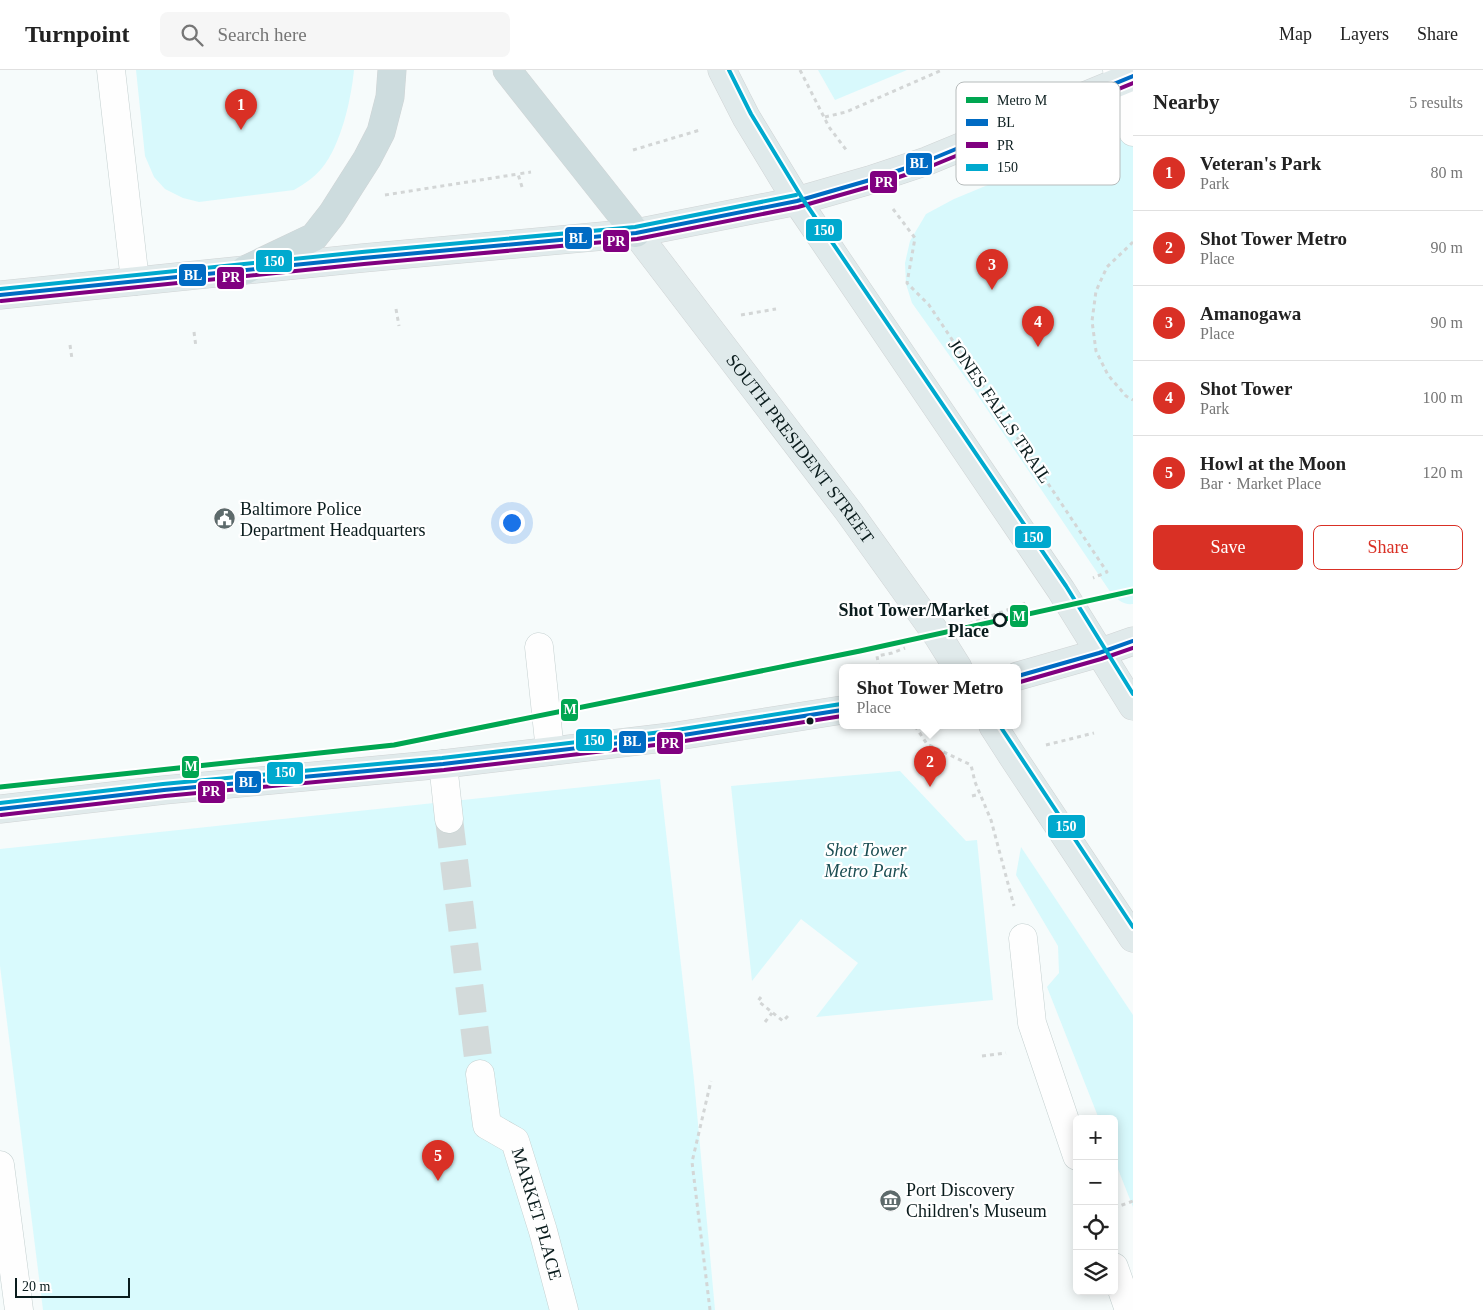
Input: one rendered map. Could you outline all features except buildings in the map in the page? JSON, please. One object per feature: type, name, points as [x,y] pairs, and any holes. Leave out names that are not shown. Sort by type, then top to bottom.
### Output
[{"type":"highway","points":[[245,270],[314,237],[332,214],[367,159],[381,132],[390,97],[392,70]]},
{"type":"highway","points":[[507,70],[636,233]]},
{"type":"main road","points":[[722,70],[746,117],[797,201],[1060,590],[1133,706]]},
{"type":"main road","points":[[1110,82],[1124,76]]},
{"type":"main road","points":[[0,295],[636,233],[797,201],[870,180],[927,161],[956,148]]},
{"type":"main road","name":"SOUTH PRESIDENT STREET","points":[[636,233],[849,512],[938,636],[956,664]]},
{"type":"main road","points":[[1021,675],[1099,653],[1133,641]]},
{"type":"main road","points":[[0,809],[164,790],[443,764],[671,737],[839,710]]},
{"type":"main road","points":[[995,729],[1133,938]]},
{"type":"street","points":[[111,70],[134,282]]},
{"type":"street","points":[[1124,76],[1133,132]]},
{"type":"street","points":[[539,647],[550,751]]},
{"type":"street","points":[[443,764],[449,819]]},
{"type":"street","points":[[1023,938],[1032,1024],[1073,1144]]},
{"type":"street","name":"MARKET PLACE","points":[[480,1074],[487,1125],[515,1141],[543,1231],[564,1310]]},
{"type":"street","points":[[0,1165],[19,1310]]},
{"type":"street","points":[[1118,1278],[1129,1310]]},
{"type":"path","points":[[800,70],[829,127]]},
{"type":"path","points":[[825,117],[846,112],[942,70]]},
{"type":"path","points":[[632,150],[700,130]]},
{"type":"path","points":[[384,195],[531,172]]},
{"type":"path","points":[[518,174],[522,187]]},
{"type":"path","name":"JONES FALLS TRAIL","points":[[915,238],[907,282],[929,305],[1107,572],[1097,577]]},
{"type":"path","points":[[1133,242],[1107,267],[1096,291],[1092,321],[1096,351],[1108,375],[1126,396],[1133,400]]},
{"type":"path","points":[[396,309],[399,326]]},
{"type":"path","points":[[739,315],[776,309]]},
{"type":"path","points":[[194,332],[196,347]]},
{"type":"path","points":[[70,345],[72,359]]},
{"type":"path","points":[[976,622],[1015,608]]},
{"type":"path","points":[[879,664],[877,656],[892,653]]},
{"type":"path","points":[[917,729],[927,744],[971,764],[975,782],[991,820],[1023,938]]},
{"type":"path","points":[[1043,746],[1094,733]]},
{"type":"path","points":[[972,796],[980,794]]},
{"type":"path","points":[[761,997],[758,1001],[782,1021],[788,1016]]},
{"type":"path","points":[[765,1022],[772,1013]]},
{"type":"path","points":[[710,1310],[692,1162],[711,1081]]},
{"type":"path","points":[[1118,1207],[1133,1201]]},
{"type":"shaded area","points":[[660,779],[694,1080],[715,1310],[43,1310],[0,966],[0,849]]},
{"type":"green space","points":[[136,70],[354,70],[348,108],[340,135],[329,158],[312,178],[294,190],[199,202],[183,198],[165,189],[154,177],[145,156]]},
{"type":"green space","points":[[818,70],[907,70],[835,100]]},
{"type":"green space","points":[[1133,125],[1133,604],[1121,602],[1111,593],[974,390],[912,303],[906,284],[905,263],[910,241],[926,214],[954,199],[988,185],[1120,185],[1120,130]]},
{"type":"green space","name":"Shot Tower Metro Park","points":[[900,771],[966,841],[977,840],[993,1000],[816,1017],[858,963],[801,919],[752,981],[731,786]]},
{"type":"green space","points":[[1021,847],[1133,1015],[1133,1207],[1118,1169],[1118,1115],[1097,1115],[1047,987],[1059,973],[1058,946],[1016,875]]},
{"type":"tunnel","points":[[449,819],[480,1074]]},
{"type":"metro line","name":"M","points":[[0,787],[394,745],[860,651],[1133,591]]},
{"type":"transit line","name":"150","points":[[729,70],[751,114],[802,198],[1066,586],[1133,694]]},
{"type":"transit line","name":"BL","points":[[1118,82],[1133,76]]},
{"type":"transit line","name":"PR","points":[[1120,88],[1133,83]]},
{"type":"transit line","name":"BL","points":[[0,295],[363,258],[636,233],[797,201],[870,180],[956,149]]},
{"type":"transit line","name":"PR","points":[[1,301],[364,264],[637,239],[798,207],[872,186],[956,156]]},
{"type":"transit line","name":"150","points":[[0,289],[362,252],[635,227],[796,195]]},
{"type":"transit line","name":"BL","points":[[1021,675],[1099,653],[1133,641]]},
{"type":"transit line","name":"PR","points":[[1021,682],[1133,648]]},
{"type":"transit line","name":"150","points":[[0,803],[163,784],[442,758],[670,731],[839,704]]},
{"type":"transit line","name":"BL","points":[[0,809],[164,790],[443,764],[671,737],[839,710]]},
{"type":"transit line","name":"PR","points":[[1,815],[165,796],[444,770],[672,743],[839,716]]},
{"type":"transit line","name":"150","points":[[1002,729],[1133,927]]},
{"type":"place","name":"Veteran's Park","points":[[241,130]]},
{"type":"place","name":"Amanogawa","points":[[992,290]]},
{"type":"place","name":"Shot Tower","points":[[1038,347]]},
{"type":"place","name":"Baltimore Police Department Headquarters","points":[[224,519]]},
{"type":"place","name":"Shot Tower/Market Place","points":[[1000,620]]},
{"type":"place","name":"Shot Tower Metro","points":[[930,787]]},
{"type":"place","name":"Howl at the Moon","points":[[438,1181]]},
{"type":"place","name":"Port Discovery Children's Museum","points":[[890,1200]]}]
